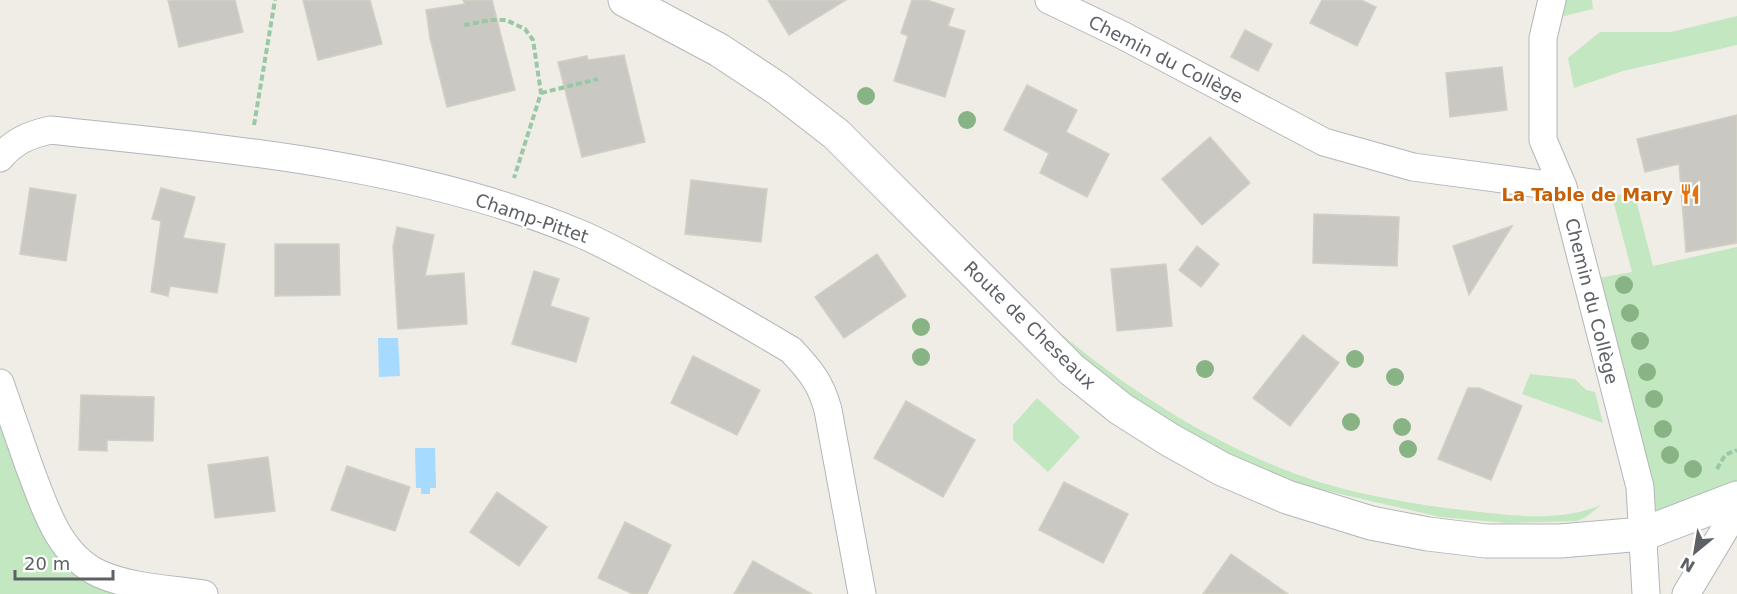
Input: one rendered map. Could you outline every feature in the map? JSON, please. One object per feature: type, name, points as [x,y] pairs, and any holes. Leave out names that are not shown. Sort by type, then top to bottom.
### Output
[{"type":"street","name":"Route de Cheseaux","points":[[625,0],[719,50],[803,108],[836,134],[1071,369],[1120,409],[1170,441],[1222,469],[1287,497],[1371,523],[1428,534],[1486,541],[1560,541],[1643,534],[1737,498]]},
{"type":"street","name":"Chemin du Collège","points":[[1049,0],[1122,35],[1324,142],[1413,167],[1563,187],[1640,487],[1643,534]]},
{"type":"street","points":[[1552,0],[1543,38],[1543,140],[1563,187]]},
{"type":"street","name":"Champ-Pittet","points":[[0,158],[22,138],[50,130],[250,152],[370,173],[459,193],[548,221],[613,249],[791,350],[823,391],[862,594]]},
{"type":"street","points":[[0,383],[47,514],[75,557],[87,567],[115,579],[204,594]]},
{"type":"street","points":[[1686,594],[1737,509]]},
{"type":"street","points":[[1643,534],[1646,594]]},
{"type":"path","points":[[250,152],[275,0]]},
{"type":"path","points":[[464,25],[506,20],[525,29],[533,40],[541,93],[505,208]]},
{"type":"path","points":[[541,93],[598,79]]},
{"type":"green space","points":[[1552,0],[1592,0],[1593,9],[1548,20]]},
{"type":"green space","points":[[1737,16],[1737,45],[1623,71],[1574,88],[1568,58],[1600,32],[1671,32]]},
{"type":"green space","points":[[1634,192],[1653,266],[1737,247],[1737,498],[1643,534],[1587,280],[1632,272],[1612,196]]},
{"type":"green space","points":[[1017,294],[1071,342],[1158,405],[1220,441],[1285,470],[1319,482],[1375,496],[1487,513],[1553,516],[1570,514],[1601,505],[1577,521],[1508,523],[1440,517],[1319,489],[1268,473],[1204,442],[1123,390],[1067,346]]},
{"type":"green space","points":[[1530,374],[1575,379],[1586,390],[1595,392],[1603,423],[1522,394]]},
{"type":"green space","points":[[0,383],[75,557],[204,594],[0,594]]},
{"type":"green space","points":[[1037,398],[1080,437],[1048,472],[1013,440],[1013,425]]},
{"type":"water","points":[[378,338],[398,338],[400,376],[379,377]]},
{"type":"water","points":[[415,448],[435,448],[436,488],[430,488],[430,494],[421,494],[421,488],[416,488]]},
{"type":"building","points":[[168,0],[235,0],[243,32],[179,47]]},
{"type":"building","points":[[303,0],[370,0],[382,44],[318,60]]},
{"type":"building","points":[[463,0],[492,0],[515,90],[447,107],[430,38],[426,10],[465,4]]},
{"type":"building","points":[[768,0],[846,0],[789,35]]},
{"type":"building","points":[[912,0],[927,0],[954,9],[948,26],[965,31],[945,97],[894,81],[908,36],[901,33]]},
{"type":"building","points":[[1322,0],[1361,0],[1376,7],[1357,46],[1310,23]]},
{"type":"building","points":[[1245,30],[1272,44],[1258,71],[1231,57]]},
{"type":"building","points":[[624,55],[645,142],[582,157],[558,62],[587,56],[588,60]]},
{"type":"building","points":[[1502,67],[1507,110],[1450,117],[1446,73]]},
{"type":"building","points":[[1027,85],[1077,110],[1066,132],[1109,154],[1087,197],[1040,173],[1049,153],[1004,130]]},
{"type":"building","points":[[1737,115],[1737,243],[1686,252],[1679,164],[1645,172],[1637,139]]},
{"type":"building","points":[[1210,137],[1250,183],[1202,225],[1162,179]]},
{"type":"building","points":[[691,180],[767,189],[761,242],[685,234]]},
{"type":"building","points":[[30,188],[76,195],[66,261],[20,254]]},
{"type":"building","points":[[161,188],[195,197],[183,238],[225,244],[217,293],[170,286],[168,296],[151,292],[161,221],[152,219]]},
{"type":"building","points":[[1314,214],[1399,217],[1397,266],[1313,263]]},
{"type":"building","points":[[1512,226],[1469,295],[1453,246]]},
{"type":"building","points":[[397,227],[434,235],[425,276],[464,273],[467,324],[398,329],[393,247]]},
{"type":"building","points":[[275,244],[339,244],[340,295],[275,296]]},
{"type":"building","points":[[1197,246],[1219,264],[1201,287],[1179,270]]},
{"type":"building","points":[[877,254],[906,296],[844,338],[815,297]]},
{"type":"building","points":[[1166,264],[1172,326],[1117,331],[1111,269]]},
{"type":"building","points":[[534,271],[559,279],[550,306],[589,318],[576,362],[512,344]]},
{"type":"building","points":[[1303,335],[1339,363],[1290,426],[1253,398]]},
{"type":"building","points":[[693,356],[760,390],[737,435],[671,403]]},
{"type":"building","points":[[1468,388],[1479,388],[1522,406],[1491,480],[1438,459]]},
{"type":"building","points":[[81,395],[154,397],[153,441],[107,440],[107,451],[79,450]]},
{"type":"building","points":[[906,401],[975,440],[943,497],[874,458]]},
{"type":"building","points":[[268,457],[275,511],[215,518],[208,465]]},
{"type":"building","points":[[347,466],[410,487],[395,531],[331,510]]},
{"type":"building","points":[[1064,482],[1128,514],[1103,563],[1039,530]]},
{"type":"building","points":[[497,492],[547,527],[519,566],[470,532]]},
{"type":"building","points":[[625,522],[671,545],[647,594],[633,594],[598,578]]},
{"type":"building","points":[[1231,554],[1288,594],[1203,594]]},
{"type":"building","points":[[753,561],[812,594],[734,594]]},
{"type":"place","name":"La Table de Mary","points":[[1690,194]]}]
